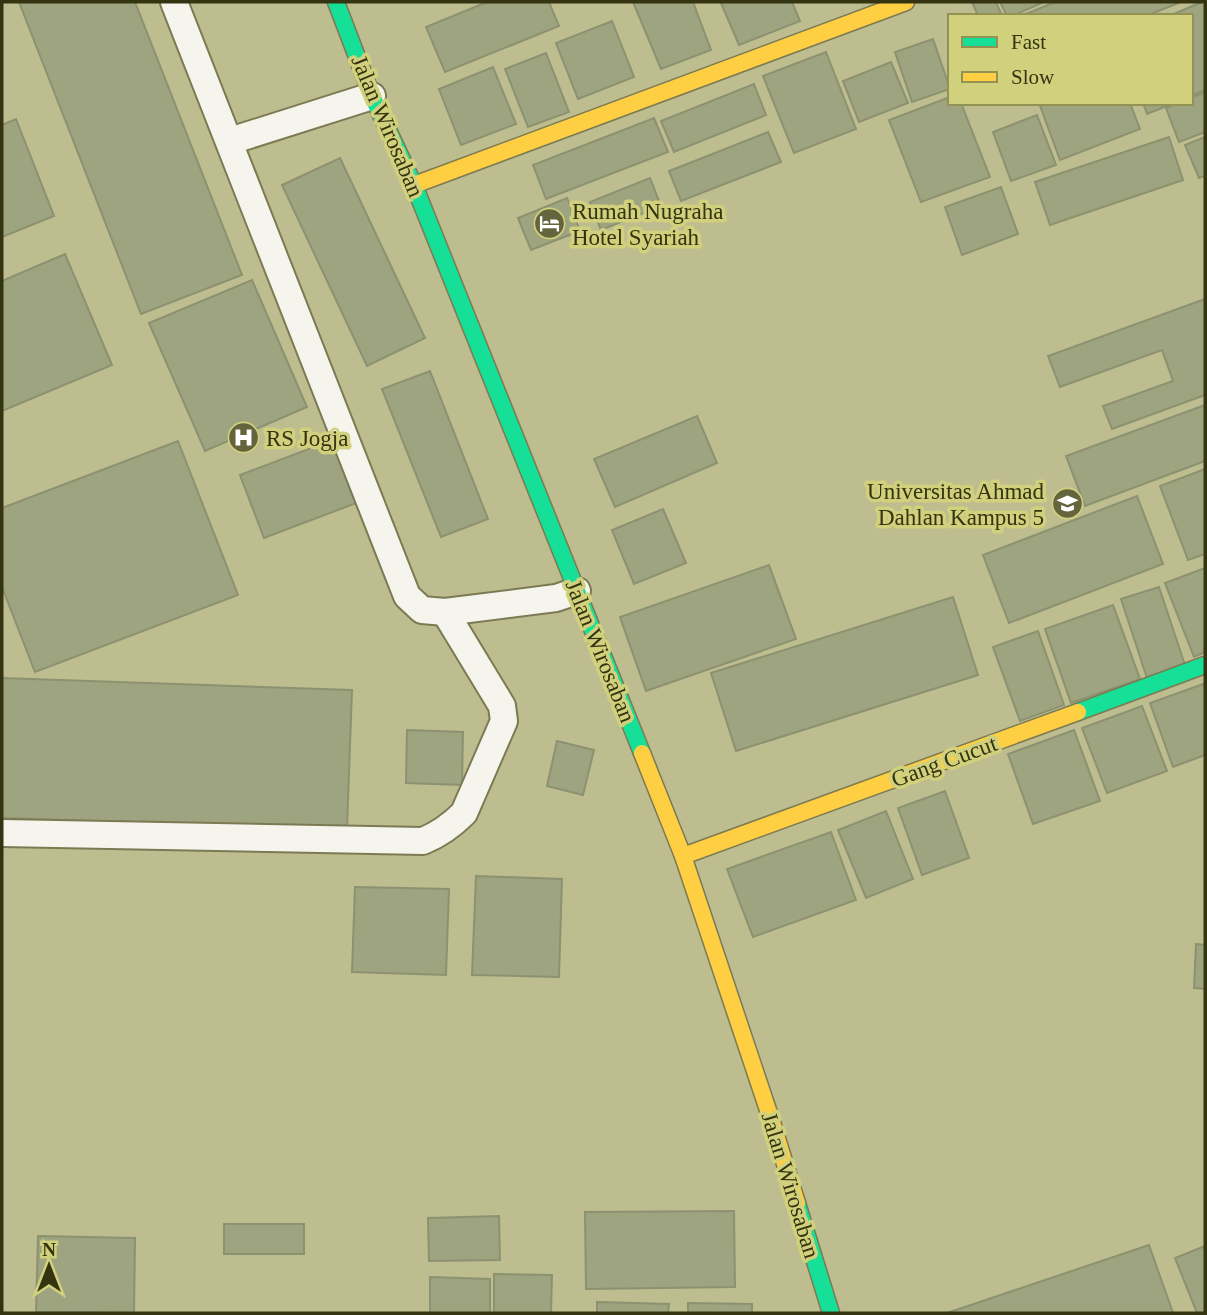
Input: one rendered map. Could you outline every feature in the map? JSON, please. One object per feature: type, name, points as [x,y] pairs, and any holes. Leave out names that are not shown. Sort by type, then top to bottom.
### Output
[{"type":"main road","name":"Jalan Wirosaban","points":[[336,2],[372,96],[414,185],[567,595],[683,856],[771,1119],[831,1313]]},
{"type":"main road","points":[[414,185],[906,2]]},
{"type":"main road","name":"Gang Cucut","points":[[683,856],[1205,665]]},
{"type":"lane","points":[[174,2],[407,596],[422,610],[444,612],[567,595]]},
{"type":"lane","points":[[230,141],[372,96]]},
{"type":"lane","points":[[2,833],[423,841],[439,834],[464,813],[504,720],[502,706],[444,612]]},
{"type":"building","points":[[19,2],[135,2],[242,275],[141,314]]},
{"type":"building","points":[[487,2],[549,2],[559,26],[445,72],[426,27]]},
{"type":"building","points":[[633,2],[693,2],[711,50],[661,69]]},
{"type":"building","points":[[792,2],[800,21],[739,45],[721,3]]},
{"type":"building","points":[[972,2],[996,2],[1001,14],[977,14]]},
{"type":"building","points":[[1000,2],[1044,2],[1017,14],[1006,14]]},
{"type":"building","points":[[1055,2],[1181,2],[1151,14],[1026,14]]},
{"type":"building","points":[[1205,2],[1205,90],[1193,95],[1193,14],[1174,14]]},
{"type":"building","points":[[612,21],[634,77],[578,99],[556,43]]},
{"type":"building","points":[[933,39],[948,90],[912,102],[895,52]]},
{"type":"building","points":[[826,52],[856,129],[794,153],[763,76]]},
{"type":"building","points":[[546,53],[569,112],[528,127],[505,69]]},
{"type":"building","points":[[891,62],[908,103],[859,122],[843,81]]},
{"type":"building","points":[[493,67],[516,124],[461,145],[439,89]]},
{"type":"building","points":[[754,84],[766,115],[674,152],[661,121]]},
{"type":"building","points":[[1205,92],[1205,132],[1179,142],[1166,108],[1173,105],[1193,105],[1193,97]]},
{"type":"building","points":[[948,98],[948,105],[962,105],[990,177],[921,202],[889,120]]},
{"type":"building","points":[[1040,105],[1131,105],[1140,129],[1060,160]]},
{"type":"building","points":[[1144,105],[1169,105],[1147,114]]},
{"type":"building","points":[[1037,115],[1056,165],[1011,181],[993,132]]},
{"type":"building","points":[[654,118],[668,152],[546,199],[533,165]]},
{"type":"building","points":[[16,119],[54,216],[2,237],[2,125]]},
{"type":"building","points":[[768,132],[781,162],[681,201],[669,171]]},
{"type":"building","points":[[1169,137],[1183,180],[1050,225],[1035,182]]},
{"type":"building","points":[[1205,137],[1205,176],[1199,178],[1185,145]]},
{"type":"building","points":[[340,158],[425,338],[367,366],[282,185]]},
{"type":"building","points":[[650,178],[661,206],[601,230],[590,202]]},
{"type":"building","points":[[1001,187],[1018,234],[962,255],[945,207]]},
{"type":"building","name":"Rumah Nugraha Hotel Syariah","points":[[567,198],[580,231],[531,250],[518,218]]},
{"type":"building","points":[[65,254],[112,365],[2,411],[2,281]]},
{"type":"building","points":[[252,280],[307,407],[205,451],[149,323]]},
{"type":"building","points":[[1205,299],[1205,395],[1112,429],[1103,406],[1173,381],[1162,350],[1060,387],[1048,356]]},
{"type":"building","points":[[430,371],[488,519],[441,537],[382,389]]},
{"type":"building","points":[[1205,405],[1205,461],[1085,506],[1066,456]]},
{"type":"building","points":[[697,416],[717,463],[615,507],[594,459]]},
{"type":"building","points":[[335,439],[359,502],[264,538],[240,475]]},
{"type":"building","points":[[178,441],[238,595],[35,672],[2,587],[2,508]]},
{"type":"building","points":[[1205,469],[1205,554],[1188,560],[1160,486]]},
{"type":"building","points":[[1137,496],[1163,564],[1009,623],[983,555]]},
{"type":"building","points":[[663,509],[686,563],[634,584],[612,530]]},
{"type":"building","points":[[769,565],[796,639],[646,691],[620,617]]},
{"type":"building","points":[[1205,568],[1205,652],[1194,657],[1165,583]]},
{"type":"building","points":[[1159,587],[1185,665],[1147,678],[1121,599]]},
{"type":"building","points":[[953,597],[978,675],[736,751],[711,673]]},
{"type":"building","points":[[1113,605],[1140,679],[1071,703],[1045,629]]},
{"type":"building","points":[[1038,631],[1064,705],[1020,721],[993,647]]},
{"type":"building","points":[[2,678],[352,690],[347,829],[2,818]]},
{"type":"building","points":[[1203,684],[1205,755],[1173,767],[1150,703]]},
{"type":"building","points":[[1142,706],[1167,771],[1107,793],[1082,728]]},
{"type":"building","points":[[407,730],[463,732],[462,785],[406,783]]},
{"type":"building","points":[[1074,730],[1100,801],[1033,824],[1008,754]]},
{"type":"building","points":[[557,741],[594,750],[583,795],[547,786]]},
{"type":"building","points":[[945,791],[969,858],[922,875],[898,808]]},
{"type":"building","points":[[886,811],[913,879],[866,898],[838,830]]},
{"type":"building","points":[[831,832],[856,900],[753,937],[727,869]]},
{"type":"building","points":[[476,876],[562,879],[559,977],[472,975]]},
{"type":"building","points":[[355,887],[449,889],[446,975],[352,972]]},
{"type":"building","points":[[1196,944],[1205,945],[1205,989],[1194,988]]},
{"type":"building","points":[[734,1211],[735,1287],[586,1289],[585,1212]]},
{"type":"building","points":[[499,1216],[500,1260],[429,1261],[428,1218]]},
{"type":"building","points":[[224,1224],[304,1224],[304,1254],[224,1254]]},
{"type":"building","points":[[38,1236],[135,1238],[134,1313],[36,1312]]},
{"type":"building","points":[[1149,1245],[1173,1313],[947,1313]]},
{"type":"building","points":[[1205,1246],[1205,1313],[1197,1313],[1175,1258]]},
{"type":"building","points":[[494,1274],[552,1275],[551,1313],[494,1313]]},
{"type":"building","points":[[430,1277],[490,1279],[490,1313],[430,1313]]},
{"type":"building","points":[[597,1302],[669,1304],[668,1313],[597,1313]]},
{"type":"building","points":[[688,1303],[752,1304],[752,1313],[688,1313]]},
{"type":"traffic: fast","points":[[336,2],[372,96],[414,185],[642,753]]},
{"type":"traffic: fast","points":[[1078,712],[1205,665]]},
{"type":"traffic: fast","points":[[797,1203],[831,1313]]},
{"type":"traffic: slow","points":[[414,185],[906,2]]},
{"type":"traffic: slow","points":[[683,856],[1078,712]]},
{"type":"traffic: slow","points":[[642,753],[683,856],[797,1203]]},
{"type":"place","name":"Rumah Nugraha Hotel Syariah","points":[[549,224]]},
{"type":"place","name":"RS Jogja","points":[[243,438]]},
{"type":"place","name":"Universitas Ahmad Dahlan Kampus 5","points":[[1067,504]]}]
